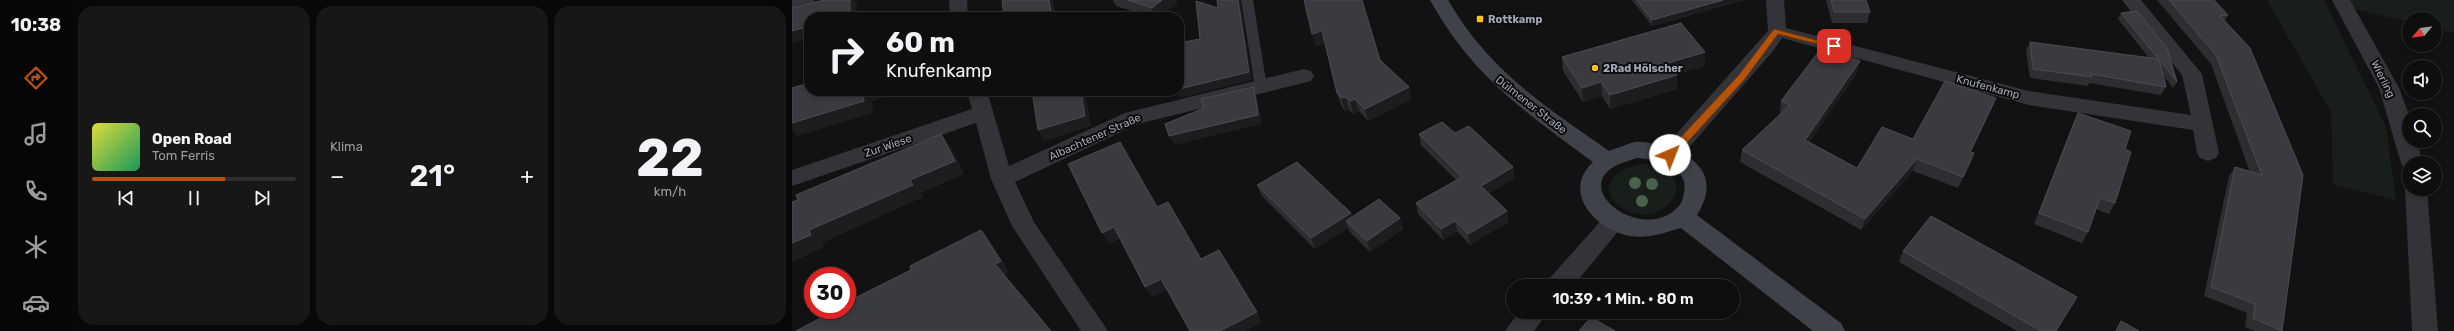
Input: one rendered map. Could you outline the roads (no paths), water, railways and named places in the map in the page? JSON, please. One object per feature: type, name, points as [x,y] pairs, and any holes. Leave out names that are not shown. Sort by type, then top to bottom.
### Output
[{"type":"main road","name":"Dülmener Straße","points":[[1439,0],[1475,55],[1498,81],[1535,110],[1606,160]]},
{"type":"main road","points":[[1636,150],[1651,150],[1670,155],[1690,171],[1696,182],[1696,194],[1691,206],[1682,216],[1667,225],[1649,228],[1630,227],[1613,222],[1599,211],[1591,198],[1590,183],[1596,170],[1606,160],[1620,153],[1636,150]]},
{"type":"main road","points":[[1682,216],[1832,331]]},
{"type":"street","points":[[792,3],[806,0]]},
{"type":"street","points":[[958,0],[959,12]]},
{"type":"street","points":[[1670,155],[1741,78],[1777,31],[1775,0]]},
{"type":"street","points":[[2130,0],[2192,74],[2208,153]]},
{"type":"street","name":"Wierling","points":[[2341,0],[2389,88],[2403,128],[2410,156]]},
{"type":"street","name":"Knufenkamp","points":[[1777,31],[2030,98],[2203,124]]},
{"type":"street","name":"Albachtener Straße","points":[[1002,179],[1132,118],[1304,76]]},
{"type":"street","points":[[978,96],[1002,179],[1024,226],[1095,331]]},
{"type":"street","name":"Zur Wiese","points":[[792,178],[983,114]]},
{"type":"street","points":[[2416,196],[2424,331]]},
{"type":"street","points":[[1564,279],[1613,222]]},
{"type":"street","points":[[1518,331],[1529,319]]},
{"type":"lane","points":[[1248,0],[1261,86]]},
{"type":"place","name":"Rottkamp","points":[[1480,19]]},
{"type":"place","name":"2Rad Hölscher","points":[[1595,68]]}]
